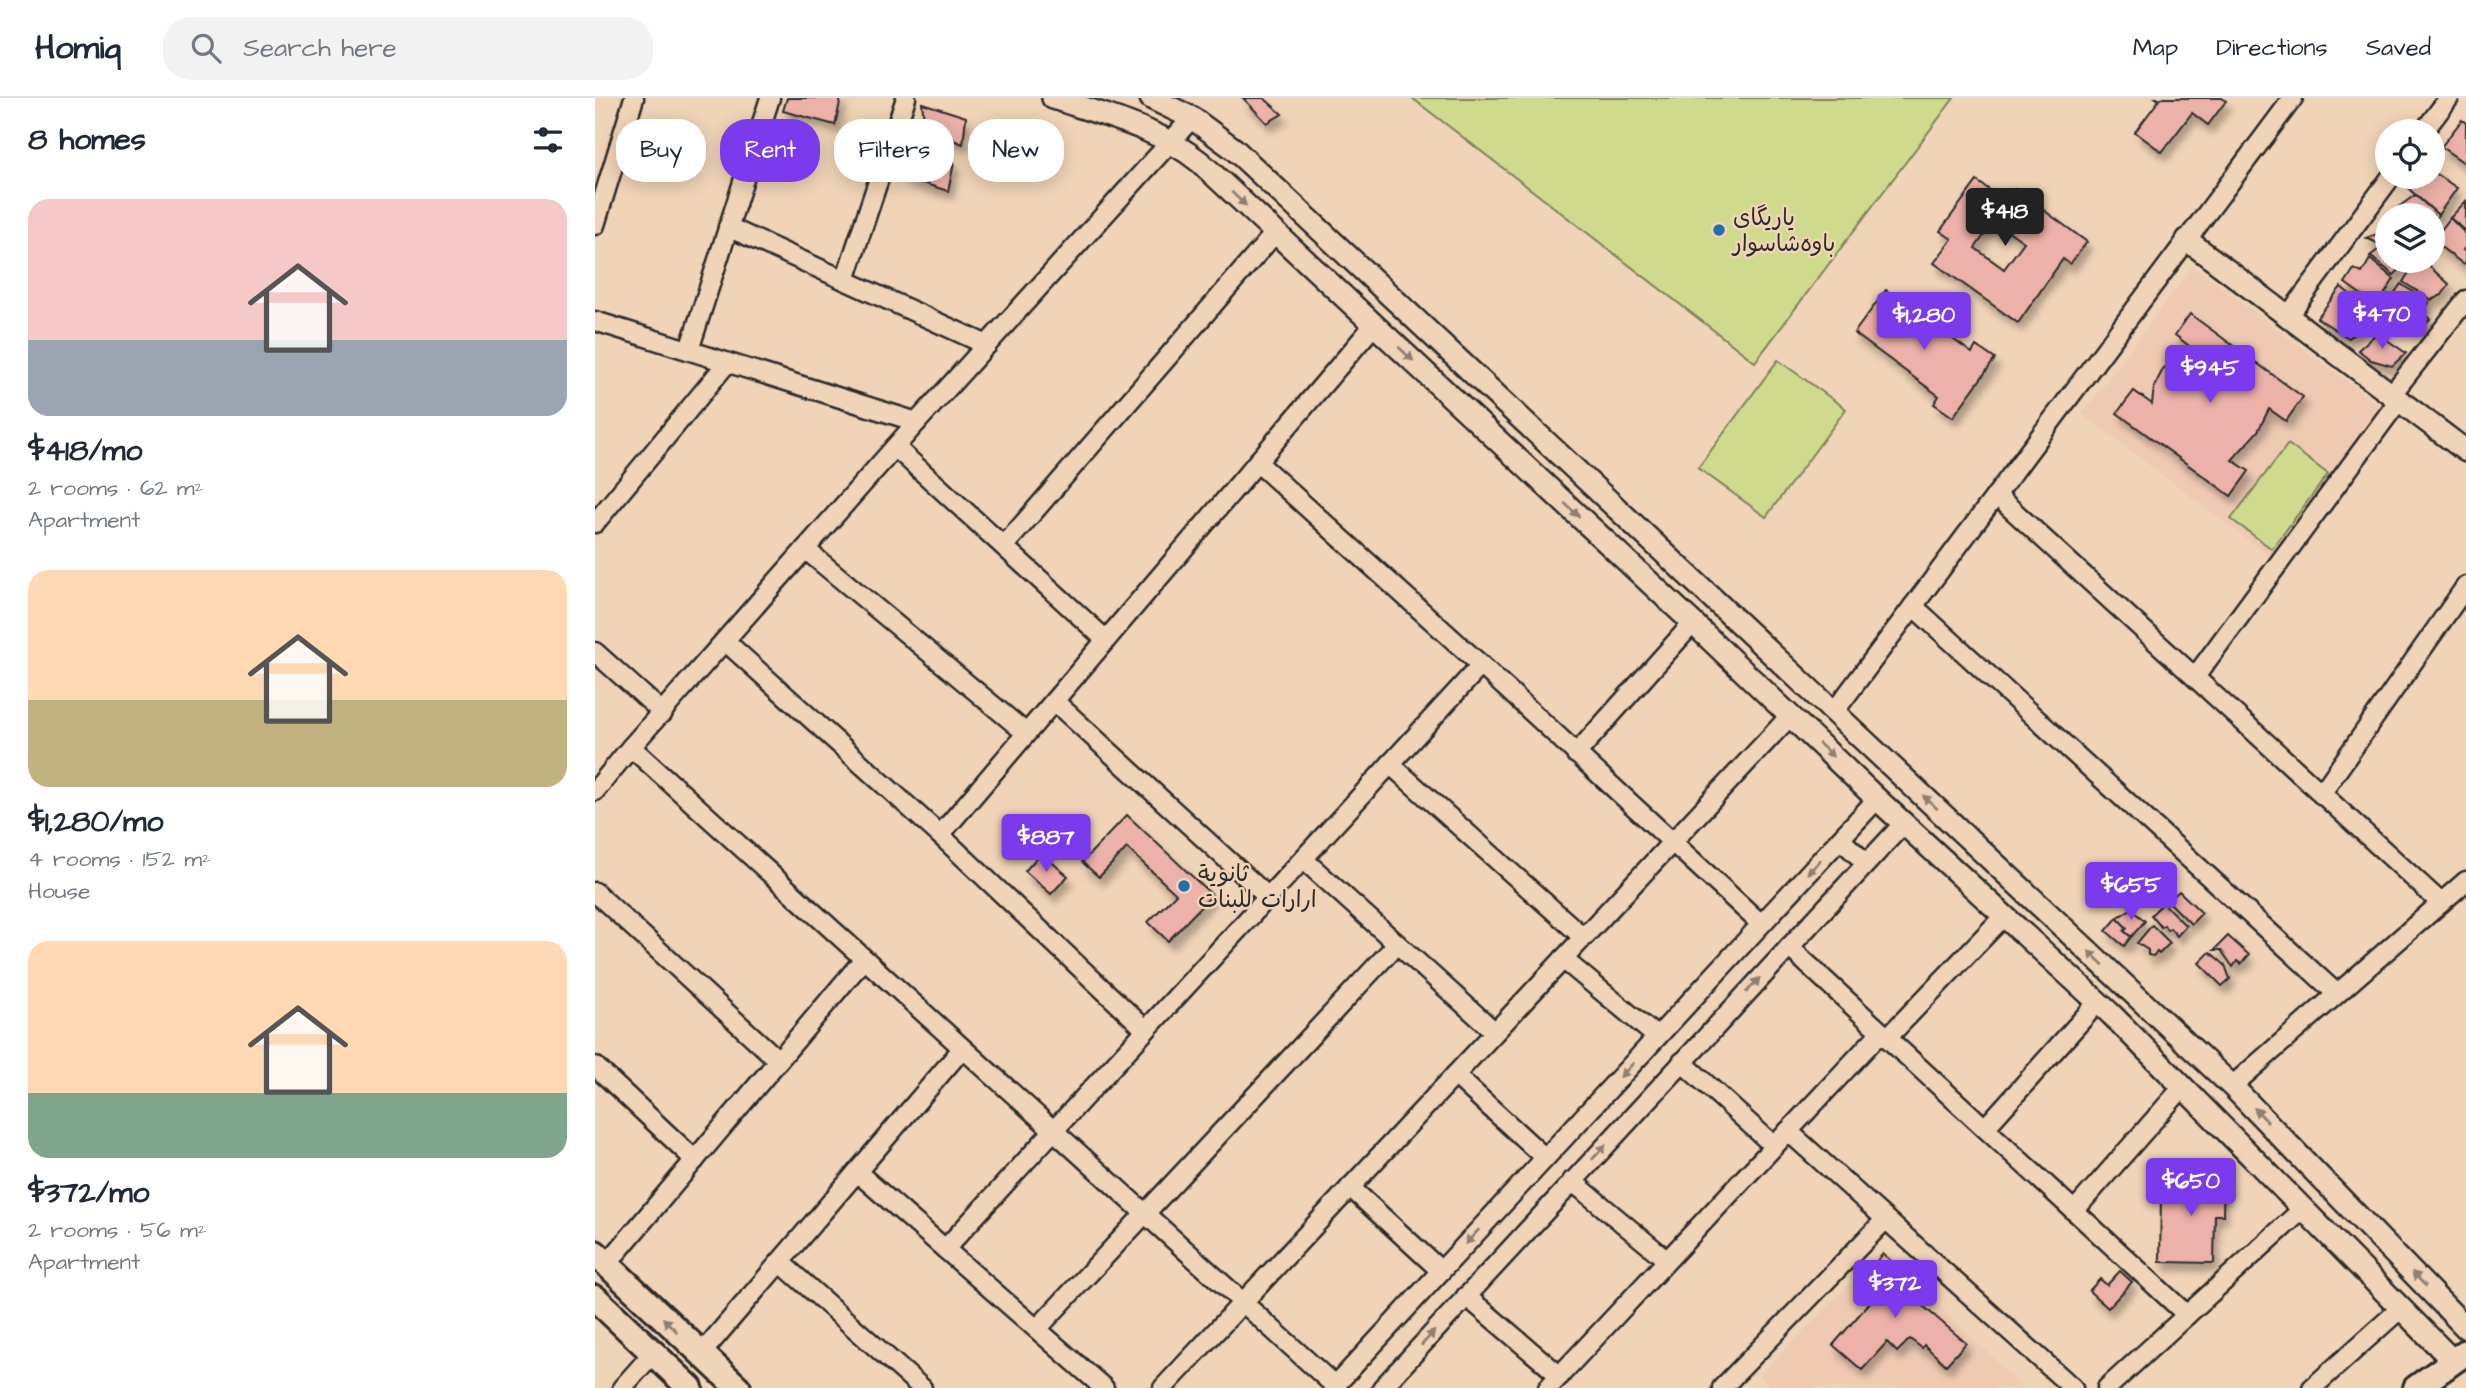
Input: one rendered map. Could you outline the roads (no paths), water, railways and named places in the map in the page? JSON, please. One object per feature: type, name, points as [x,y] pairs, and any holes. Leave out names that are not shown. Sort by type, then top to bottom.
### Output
[{"type":"main road","points":[[601,1258],[738,1388]]},
{"type":"main road","points":[[595,1298],[690,1388]]},
{"type":"main road","points":[[2416,1388],[2461,1360]]},
{"type":"street","points":[[595,225],[601,182],[634,98]]},
{"type":"street","points":[[689,350],[770,98]]},
{"type":"street","points":[[845,280],[906,98]]},
{"type":"street","points":[[1053,98],[1144,129],[1170,141],[1200,162],[1752,678],[1877,799],[2098,1002],[2304,1208],[2400,1309],[2461,1360]]},
{"type":"street","points":[[1150,98],[1192,118],[1234,149],[2232,1086],[2466,1328]]},
{"type":"street","points":[[1834,712],[2293,98]]},
{"type":"street","points":[[2433,119],[2449,98]]},
{"type":"street","points":[[595,791],[917,422],[1192,118]]},
{"type":"street","points":[[2288,316],[2382,189]]},
{"type":"street","points":[[728,227],[987,345]]},
{"type":"street","points":[[1004,547],[1275,233]]},
{"type":"street","points":[[2187,240],[2466,451]]},
{"type":"street","points":[[2195,677],[2466,300]]},
{"type":"street","points":[[595,321],[917,422]]},
{"type":"street","points":[[940,835],[1374,325]]},
{"type":"street","points":[[595,523],[727,363]]},
{"type":"street","points":[[895,447],[1106,640]]},
{"type":"street","points":[[1257,462],[1761,924]]},
{"type":"street","points":[[1996,495],[2441,903]]},
{"type":"street","points":[[805,549],[1027,733]]},
{"type":"street","points":[[2321,794],[2466,586]]},
{"type":"street","points":[[1913,606],[2336,993]]},
{"type":"street","points":[[1576,754],[1693,623]]},
{"type":"street","points":[[725,641],[940,835],[1146,1030]]},
{"type":"street","points":[[595,652],[663,713]]},
{"type":"street","points":[[1752,678],[1775,656]]},
{"type":"street","points":[[945,1249],[1481,665]]},
{"type":"street","points":[[1053,701],[1268,897]]},
{"type":"street","points":[[1163,1388],[1790,716]]},
{"type":"street","points":[[631,747],[1334,1387],[1877,799]]},
{"type":"street","points":[[1389,764],[1583,937]]},
{"type":"street","points":[[1382,1388],[1904,823]]},
{"type":"street","points":[[1840,839],[1866,863]]},
{"type":"street","points":[[1960,874],[1981,850]]},
{"type":"street","points":[[1303,859],[1495,1032]]},
{"type":"street","points":[[2232,1086],[2466,881]]},
{"type":"street","points":[[595,892],[778,1060]]},
{"type":"street","points":[[1466,1296],[1554,1382],[1788,1131],[2004,915]]},
{"type":"street","points":[[1037,1329],[1397,944]]},
{"type":"street","points":[[1789,947],[2187,1315]]},
{"type":"street","points":[[601,1258],[695,1160],[863,959]]},
{"type":"street","points":[[1563,959],[1657,1037]]},
{"type":"street","points":[[1985,1128],[2098,1002]]},
{"type":"street","points":[[701,1354],[963,1049]]},
{"type":"street","points":[[1682,1062],[1774,1146]]},
{"type":"street","points":[[595,1066],[695,1160]]},
{"type":"street","points":[[1455,1075],[1545,1158]]},
{"type":"street","points":[[2074,1210],[2183,1087]]},
{"type":"street","points":[[1788,1131],[2073,1388]]},
{"type":"street","points":[[857,1172],[1104,1388]]},
{"type":"street","points":[[1572,1181],[1667,1260]]},
{"type":"street","points":[[1350,1187],[1441,1272]]},
{"type":"street","points":[[2107,1388],[2304,1208]]},
{"type":"street","points":[[1722,1388],[1885,1220]]},
{"type":"street","points":[[780,1262],[922,1388]]},
{"type":"street","points":[[2312,1388],[2400,1309]]},
{"type":"street","points":[[622,1388],[653,1353]]},
{"type":"place","name":"یاریگای باوەشاسوار","points":[[1719,230]]},
{"type":"place","name":"ثانوية ارارات للبنات","points":[[1184,886]]}]
